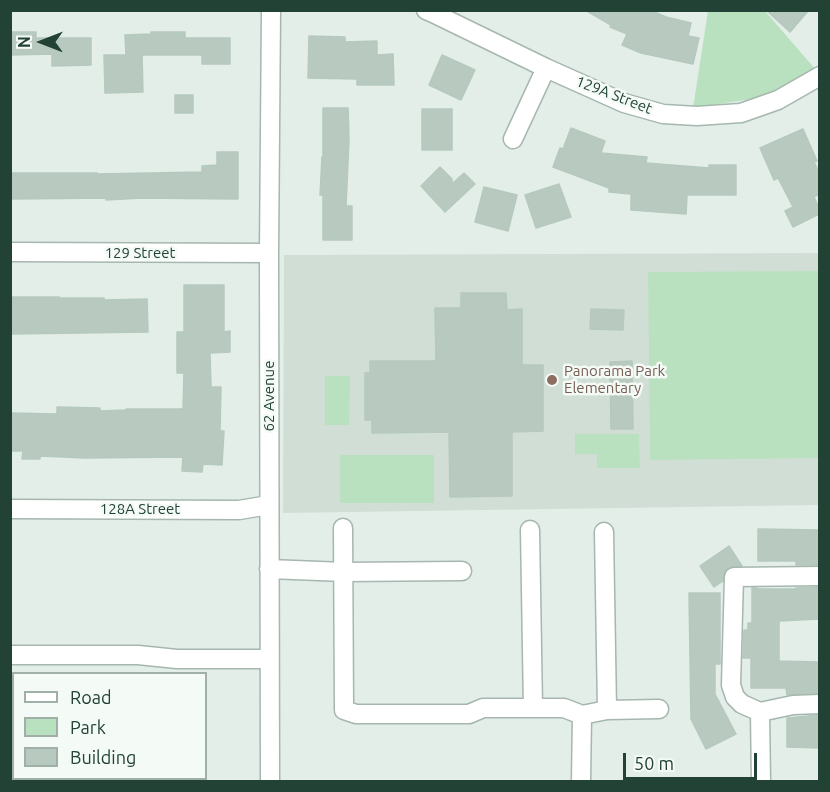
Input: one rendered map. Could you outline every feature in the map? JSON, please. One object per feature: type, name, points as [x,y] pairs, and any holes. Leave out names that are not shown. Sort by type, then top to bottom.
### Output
[{"type":"street","name":"62 Avenue","points":[[270,782],[268,505],[271,10]]},
{"type":"street","name":"129A Street","points":[[426,10],[624,103],[663,114],[697,116],[741,114],[778,100],[819,76]]},
{"type":"street","points":[[513,139],[546,68]]},
{"type":"street","name":"129 Street","points":[[10,252],[269,253]]},
{"type":"street","name":"128A Street","points":[[10,509],[239,510],[268,505]]},
{"type":"street","points":[[343,528],[344,710],[356,714],[469,714],[483,708],[564,708],[582,715],[607,710],[659,709]]},
{"type":"street","points":[[530,530],[533,708]]},
{"type":"street","points":[[604,532],[607,710]]},
{"type":"street","points":[[269,569],[344,572],[462,571]]},
{"type":"street","points":[[819,576],[734,577],[732,686],[735,697],[742,704],[760,712],[793,705],[819,704]]},
{"type":"street","points":[[10,655],[138,655],[177,659],[269,659]]},
{"type":"street","points":[[760,712],[761,782]]},
{"type":"street","points":[[581,782],[582,715]]},
{"type":"shaded area","name":"Panorama Park Elementary","points":[[819,253],[819,505],[283,513],[284,255]]},
{"type":"green space","points":[[708,11],[765,11],[816,70],[777,95],[693,108]]},
{"type":"green space","points":[[819,271],[819,458],[650,460],[648,272]]},
{"type":"green space","points":[[325,376],[350,376],[349,425],[325,425]]},
{"type":"green space","points":[[575,434],[639,434],[640,468],[597,468],[597,454],[575,454]]},
{"type":"green space","points":[[340,455],[434,455],[434,503],[340,503]]},
{"type":"building","points":[[585,10],[650,10],[666,17],[691,23],[688,36],[699,38],[693,64],[641,53],[622,45],[627,34],[610,27],[611,25]]},
{"type":"building","points":[[766,10],[809,10],[790,32]]},
{"type":"building","points":[[10,32],[36,32],[36,38],[91,38],[91,65],[52,66],[52,54],[10,55]]},
{"type":"building","points":[[151,32],[185,32],[185,38],[230,38],[230,64],[202,64],[202,55],[142,55],[143,92],[105,93],[104,55],[126,55],[125,35],[151,34]]},
{"type":"building","points":[[309,36],[345,37],[345,42],[377,41],[377,55],[393,54],[394,85],[357,85],[357,79],[308,78]]},
{"type":"building","points":[[442,55],[475,70],[461,100],[429,85]]},
{"type":"building","points":[[175,95],[193,95],[193,113],[175,113]]},
{"type":"building","points":[[323,108],[348,108],[346,206],[352,206],[352,240],[323,240],[323,195],[320,195]]},
{"type":"building","points":[[422,109],[452,109],[452,150],[422,150]]},
{"type":"building","points":[[571,128],[605,141],[601,153],[647,157],[646,163],[709,168],[709,165],[736,165],[736,195],[687,195],[686,214],[631,210],[631,194],[609,192],[609,188],[553,167]]},
{"type":"building","points":[[803,129],[817,161],[814,162],[819,172],[819,194],[814,197],[819,214],[793,227],[785,211],[793,207],[778,178],[774,180],[760,148]]},
{"type":"building","points":[[217,152],[238,152],[238,199],[10,199],[10,173],[202,172],[202,166],[217,165]]},
{"type":"building","points":[[440,167],[452,179],[452,184],[464,173],[475,184],[445,212],[421,186]]},
{"type":"building","points":[[559,184],[571,217],[536,228],[525,195]]},
{"type":"building","points":[[484,187],[517,195],[508,231],[475,222]]},
{"type":"building","points":[[184,285],[224,285],[224,332],[230,331],[230,352],[210,353],[211,387],[221,387],[220,431],[224,431],[222,465],[203,464],[202,472],[182,471],[183,457],[40,456],[40,459],[22,459],[23,451],[10,451],[10,413],[57,414],[57,407],[100,408],[100,411],[183,409],[184,373],[177,373],[177,332],[184,332]]},
{"type":"building","points":[[461,293],[506,293],[507,310],[522,309],[522,365],[543,365],[543,431],[512,432],[512,496],[450,497],[449,432],[372,433],[372,420],[365,420],[365,373],[370,373],[370,361],[436,361],[435,308],[461,308]]},
{"type":"building","points":[[10,297],[147,299],[148,332],[10,334]]},
{"type":"building","points":[[591,309],[624,310],[623,330],[590,329]]},
{"type":"building","points":[[632,361],[633,429],[611,429],[610,362]]},
{"type":"building","points":[[758,529],[819,530],[819,565],[796,565],[796,561],[758,561]]},
{"type":"building","points":[[729,546],[742,566],[728,568],[724,572],[723,581],[714,587],[700,566]]},
{"type":"building","points":[[819,587],[819,619],[779,621],[779,661],[819,662],[819,693],[787,695],[786,688],[751,688],[751,658],[743,658],[744,630],[748,630],[748,623],[752,623],[752,588]]},
{"type":"building","points":[[689,593],[720,593],[720,664],[715,664],[715,694],[736,734],[706,749],[691,719]]},
{"type":"building","points":[[819,715],[819,748],[787,747],[787,718]]},
{"type":"place","name":"Panorama Park Elementary","points":[[552,380]]}]
